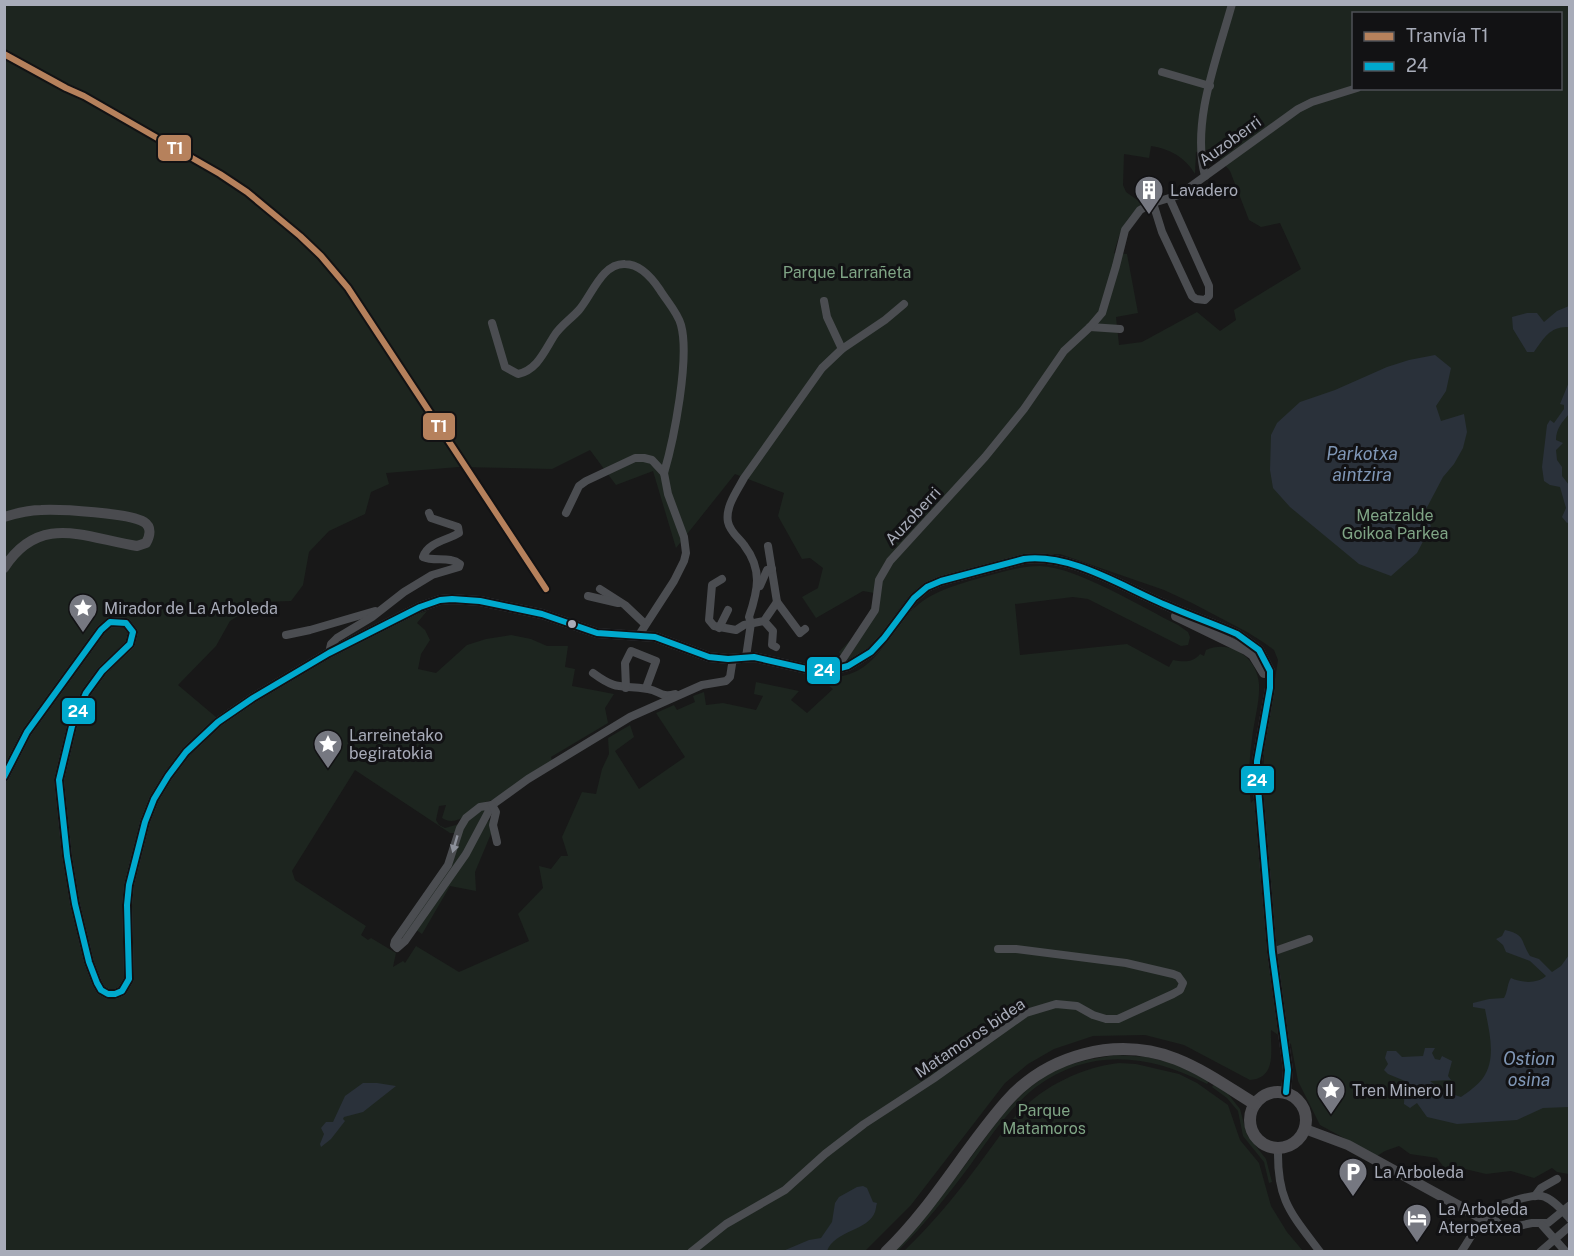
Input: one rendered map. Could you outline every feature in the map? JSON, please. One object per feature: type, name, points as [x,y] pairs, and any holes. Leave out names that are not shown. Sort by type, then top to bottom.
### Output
[{"type":"main road","points":[[886,1251],[922,1213],[1008,1100],[1041,1072],[1064,1060],[1113,1049],[1158,1053],[1189,1064],[1255,1104]]},
{"type":"main road","points":[[1286,1092],[1301,1103],[1307,1120],[1305,1129],[1295,1143],[1278,1149],[1269,1147],[1255,1137],[1250,1121],[1255,1104],[1268,1093],[1286,1092]]},
{"type":"street","points":[[1205,176],[1200,156],[1200,133],[1232,4]]},
{"type":"street","points":[[1162,72],[1210,86]]},
{"type":"street","name":"Auzoberri","points":[[837,670],[875,610],[879,585],[890,561],[985,457],[1024,409],[1064,351],[1102,313],[1125,230],[1140,210],[1153,203],[1179,195],[1298,109],[1312,102],[1352,90]]},
{"type":"street","points":[[1153,203],[1162,232],[1192,296],[1205,300],[1209,296],[1209,286],[1170,199]]},
{"type":"street","points":[[492,323],[505,367],[518,374],[526,373],[544,354],[555,335],[580,309],[604,273],[614,265],[625,263],[635,265],[653,279],[681,322],[685,347],[672,447],[664,473],[668,494],[684,537],[686,553],[674,581],[639,635]]},
{"type":"street","points":[[824,301],[827,317],[842,349]]},
{"type":"street","points":[[758,591],[753,558],[728,523],[730,504],[744,478],[813,380],[842,349],[904,304]]},
{"type":"street","points":[[1090,327],[1120,329]]},
{"type":"street","points":[[566,513],[579,486],[635,458],[652,460],[664,473]]},
{"type":"street","points":[[4,517],[29,511],[63,510],[134,518],[145,522],[149,530],[146,543],[137,546],[66,532],[45,535],[26,544],[4,568]]},
{"type":"street","points":[[330,653],[331,644],[337,638],[385,608],[404,592],[432,575],[459,566],[455,560],[431,560],[423,557],[443,539],[459,533],[458,527],[431,518],[429,513]]},
{"type":"street","points":[[768,546],[777,602],[800,633],[805,629]]},
{"type":"street","points":[[4,777],[27,732],[101,630],[110,622],[126,623],[133,632],[130,644],[102,671],[86,693],[72,726],[59,780],[71,884],[89,962],[101,990],[108,994],[115,994],[122,991],[129,980],[127,905],[134,862],[145,822],[154,799],[186,752],[219,722],[253,698],[330,653],[411,611],[440,600],[480,601],[542,614],[597,633],[655,637],[708,657],[762,658],[819,670],[837,670],[856,662],[871,652],[914,598],[927,587],[941,581],[1034,558],[1068,564],[1213,623],[1250,643],[1263,655],[1270,671],[1257,776],[1272,952],[1288,1070],[1286,1092]]},
{"type":"street","points":[[746,657],[752,624],[748,617],[766,570],[772,569]]},
{"type":"street","points":[[722,579],[712,585],[709,594],[710,620],[714,626],[736,630],[764,621],[777,602]]},
{"type":"street","points":[[600,589],[625,605],[645,624]]},
{"type":"street","points":[[588,596],[625,605]]},
{"type":"street","points":[[286,635],[359,617],[385,608]]},
{"type":"street","points":[[719,628],[728,610]]},
{"type":"street","points":[[764,621],[773,631],[772,645],[776,647]]},
{"type":"street","points":[[626,688],[625,663],[631,651],[656,661],[646,688]]},
{"type":"street","points":[[492,805],[480,807],[466,819],[460,828],[448,865],[395,941],[394,945],[397,948],[405,941],[466,854],[492,805],[522,783],[630,717],[702,685],[726,681],[730,678],[733,658]]},
{"type":"street","points":[[593,673],[605,682],[626,688],[646,688],[661,695],[676,694],[679,696]]},
{"type":"street","points":[[492,805],[496,812],[493,825],[497,842]]},
{"type":"street","points":[[1272,952],[1309,939]]},
{"type":"street","name":"Matamoros bidea","points":[[691,1251],[726,1224],[784,1190],[864,1124],[933,1079],[1026,1013],[1056,1004],[1077,1006],[1093,1015],[1106,1019],[1118,1019],[1168,997],[1180,990],[1183,983],[1178,976],[1173,974],[1126,963],[1016,949],[998,949]]},
{"type":"street","points":[[1305,1129],[1348,1145],[1485,1216],[1504,1229],[1532,1223],[1542,1225],[1548,1223],[1569,1205]]},
{"type":"street","points":[[1278,1149],[1277,1172],[1286,1203],[1320,1251]]},
{"type":"street","points":[[1535,1196],[1541,1188],[1557,1179]]},
{"type":"street","points":[[1463,1251],[1485,1216],[1496,1206],[1535,1196],[1544,1196],[1563,1211],[1569,1219]]},
{"type":"street","points":[[1542,1225],[1567,1249]]},
{"type":"street","points":[[1540,1251],[1569,1226]]},
{"type":"green space","points":[[5,5],[1569,5],[1569,1174],[1557,1172],[1552,1168],[1534,1178],[1511,1171],[1486,1174],[1465,1169],[1451,1171],[1437,1158],[1410,1154],[1399,1146],[1377,1156],[1320,1125],[1298,1081],[1291,1044],[1271,1030],[1269,1068],[1259,1078],[1250,1080],[1184,1045],[1145,1035],[1093,1036],[1054,1049],[1028,1064],[1005,1083],[911,1205],[865,1251],[5,1252]],"holes":[[[1151,146],[1164,149],[1182,158],[1195,174],[1196,152],[1211,149],[1230,171],[1249,220],[1261,227],[1280,223],[1301,269],[1234,310],[1236,320],[1220,331],[1197,312],[1142,342],[1119,345],[1116,317],[1138,313],[1127,254],[1114,253],[1124,225],[1143,204],[1126,192],[1123,185],[1124,154],[1149,158]],[[590,450],[616,485],[653,471],[676,548],[735,474],[784,493],[778,516],[802,559],[810,558],[823,568],[818,588],[802,597],[816,618],[863,591],[874,593],[867,618],[839,652],[845,661],[874,643],[912,594],[927,582],[1027,554],[1060,554],[1164,590],[1192,603],[1263,642],[1274,650],[1278,660],[1264,750],[1263,789],[1251,803],[1250,763],[1259,684],[1257,674],[1248,658],[1233,649],[1215,647],[1206,650],[1204,656],[1200,654],[1191,660],[1173,660],[1169,667],[1127,644],[1020,655],[1015,604],[1073,597],[1088,599],[1181,646],[1188,645],[1190,637],[1188,632],[1178,625],[1072,573],[1040,566],[1015,569],[955,585],[923,601],[909,613],[882,649],[863,667],[836,677],[818,678],[833,689],[807,713],[791,700],[799,691],[756,682],[754,694],[763,696],[756,710],[723,703],[706,705],[704,692],[693,696],[695,702],[677,710],[674,705],[656,713],[685,757],[639,789],[615,751],[634,737],[630,725],[608,738],[609,754],[602,769],[596,794],[582,792],[562,837],[568,856],[561,856],[551,869],[539,866],[543,888],[518,914],[529,941],[459,972],[416,946],[405,963],[403,961],[393,967],[396,953],[371,938],[368,940],[361,935],[366,926],[295,880],[292,871],[355,770],[450,833],[456,833],[459,824],[445,828],[439,825],[436,820],[439,806],[446,805],[442,818],[453,821],[464,817],[486,802],[494,800],[552,761],[551,757],[608,723],[605,708],[614,694],[572,686],[575,669],[565,667],[568,646],[547,646],[531,639],[511,635],[467,645],[436,673],[418,669],[421,654],[430,640],[425,630],[417,623],[427,611],[400,619],[285,682],[223,723],[178,685],[216,646],[230,621],[260,602],[291,601],[303,585],[309,552],[329,531],[365,514],[371,492],[389,484],[386,473],[458,467],[552,469]]]},
{"type":"green space","points":[[487,809],[468,846],[404,938],[402,936],[452,862],[460,835],[466,824],[479,810]]},
{"type":"green space","points":[[498,817],[475,872],[476,891],[450,886],[422,934],[415,929],[486,823]]},
{"type":"green space","points":[[1115,1055],[1147,1057],[1175,1064],[1209,1081],[1207,1084],[1164,1066],[1120,1059],[1077,1065],[1057,1074],[1036,1087],[1017,1104],[927,1220],[898,1251],[892,1252],[930,1209],[1003,1114],[1024,1092],[1049,1074],[1065,1067]]},
{"type":"green space","name":"Parque Matamoros","points":[[1119,1063],[1136,1064],[1179,1074],[1197,1083],[1228,1105],[1240,1140],[1259,1163],[1271,1206],[1287,1232],[1303,1251],[904,1251],[949,1203],[1012,1120],[1028,1103],[1064,1079],[1091,1069]]},
{"type":"green space","points":[[1214,1084],[1228,1094],[1240,1109],[1247,1135],[1266,1159],[1272,1182],[1269,1183],[1264,1162],[1243,1136],[1238,1111],[1227,1098],[1212,1087]]},
{"type":"water","points":[[1569,306],[1569,327],[1552,331],[1534,352],[1527,352],[1513,329],[1512,317],[1537,313],[1544,322],[1557,311]]},
{"type":"water","name":"Parkotxa aintzira","points":[[1435,355],[1451,368],[1446,391],[1436,406],[1441,421],[1464,414],[1467,432],[1463,448],[1443,477],[1424,513],[1431,526],[1417,553],[1391,576],[1359,564],[1290,507],[1273,488],[1270,470],[1271,435],[1277,423],[1300,402],[1335,390],[1387,367]]},
{"type":"water","points":[[1569,382],[1569,414],[1558,429],[1556,436],[1556,440],[1563,443],[1556,450],[1557,460],[1562,467],[1562,476],[1569,485],[1569,522],[1567,523],[1562,517],[1566,508],[1560,487],[1544,481],[1542,467],[1547,425],[1550,420],[1554,423],[1564,409],[1564,405],[1560,404]]},
{"type":"water","name":"Ostion osina","points":[[1505,930],[1520,936],[1530,956],[1539,959],[1552,972],[1561,966],[1569,955],[1569,1107],[1543,1108],[1517,1120],[1457,1124],[1427,1117],[1417,1103],[1410,1108],[1404,1104],[1405,1081],[1384,1070],[1388,1064],[1385,1058],[1387,1051],[1396,1051],[1402,1057],[1423,1056],[1425,1048],[1435,1048],[1432,1053],[1435,1059],[1440,1060],[1442,1056],[1452,1061],[1448,1076],[1451,1080],[1430,1081],[1443,1091],[1461,1097],[1483,1078],[1490,1062],[1490,1035],[1485,1009],[1473,1007],[1473,1003],[1504,998],[1511,978],[1529,982],[1546,976],[1530,961],[1506,952],[1503,945],[1496,939],[1502,936]]},
{"type":"water","points":[[363,1083],[396,1086],[363,1112],[344,1117],[345,1121],[331,1139],[321,1147],[324,1134],[321,1128],[326,1122],[333,1122],[345,1096]]},
{"type":"water","points":[[863,1186],[867,1188],[873,1202],[877,1203],[875,1212],[866,1223],[837,1239],[827,1251],[783,1251],[809,1240],[821,1238],[832,1222],[835,1203],[839,1197]]},
{"type":"tram line","name":"T1","points":[[4,54],[84,96],[220,174],[247,192],[321,256],[348,288],[546,589]]},
{"type":"transit line","name":"24","points":[[4,777],[27,732],[101,630],[110,622],[126,623],[133,632],[130,644],[102,671],[86,693],[72,726],[59,780],[67,856],[75,904],[89,962],[101,990],[108,994],[115,994],[122,991],[129,979],[127,905],[129,885],[145,822],[154,799],[186,752],[218,722],[253,698],[329,653],[420,607],[440,600],[480,601],[542,614],[597,633],[655,637],[709,657],[728,659],[754,657],[811,670],[829,671],[848,666],[871,652],[914,598],[927,587],[941,581],[1024,559],[1061,561],[1079,566],[1237,634],[1259,650],[1270,671],[1270,688],[1257,761],[1257,776],[1272,952],[1288,1070],[1286,1092]]},
{"type":"place","name":"Lavadero","points":[[1149,216]]},
{"type":"place","name":"Mirador de La Arboleda","points":[[83,634]]},
{"type":"place","name":"Larreinetako begiratokia","points":[[328,770]]},
{"type":"place","name":"Tren Minero II","points":[[1331,1116]]},
{"type":"place","name":"La Arboleda","points":[[1353,1198]]},
{"type":"place","name":"La Arboleda Aterpetxea","points":[[1417,1244]]},
{"type":"park label","name":"Parque Larrañeta","points":[[847,272]]},
{"type":"park label","name":"Meatzalde Goikoa Parkea","points":[[1395,524]]}]
